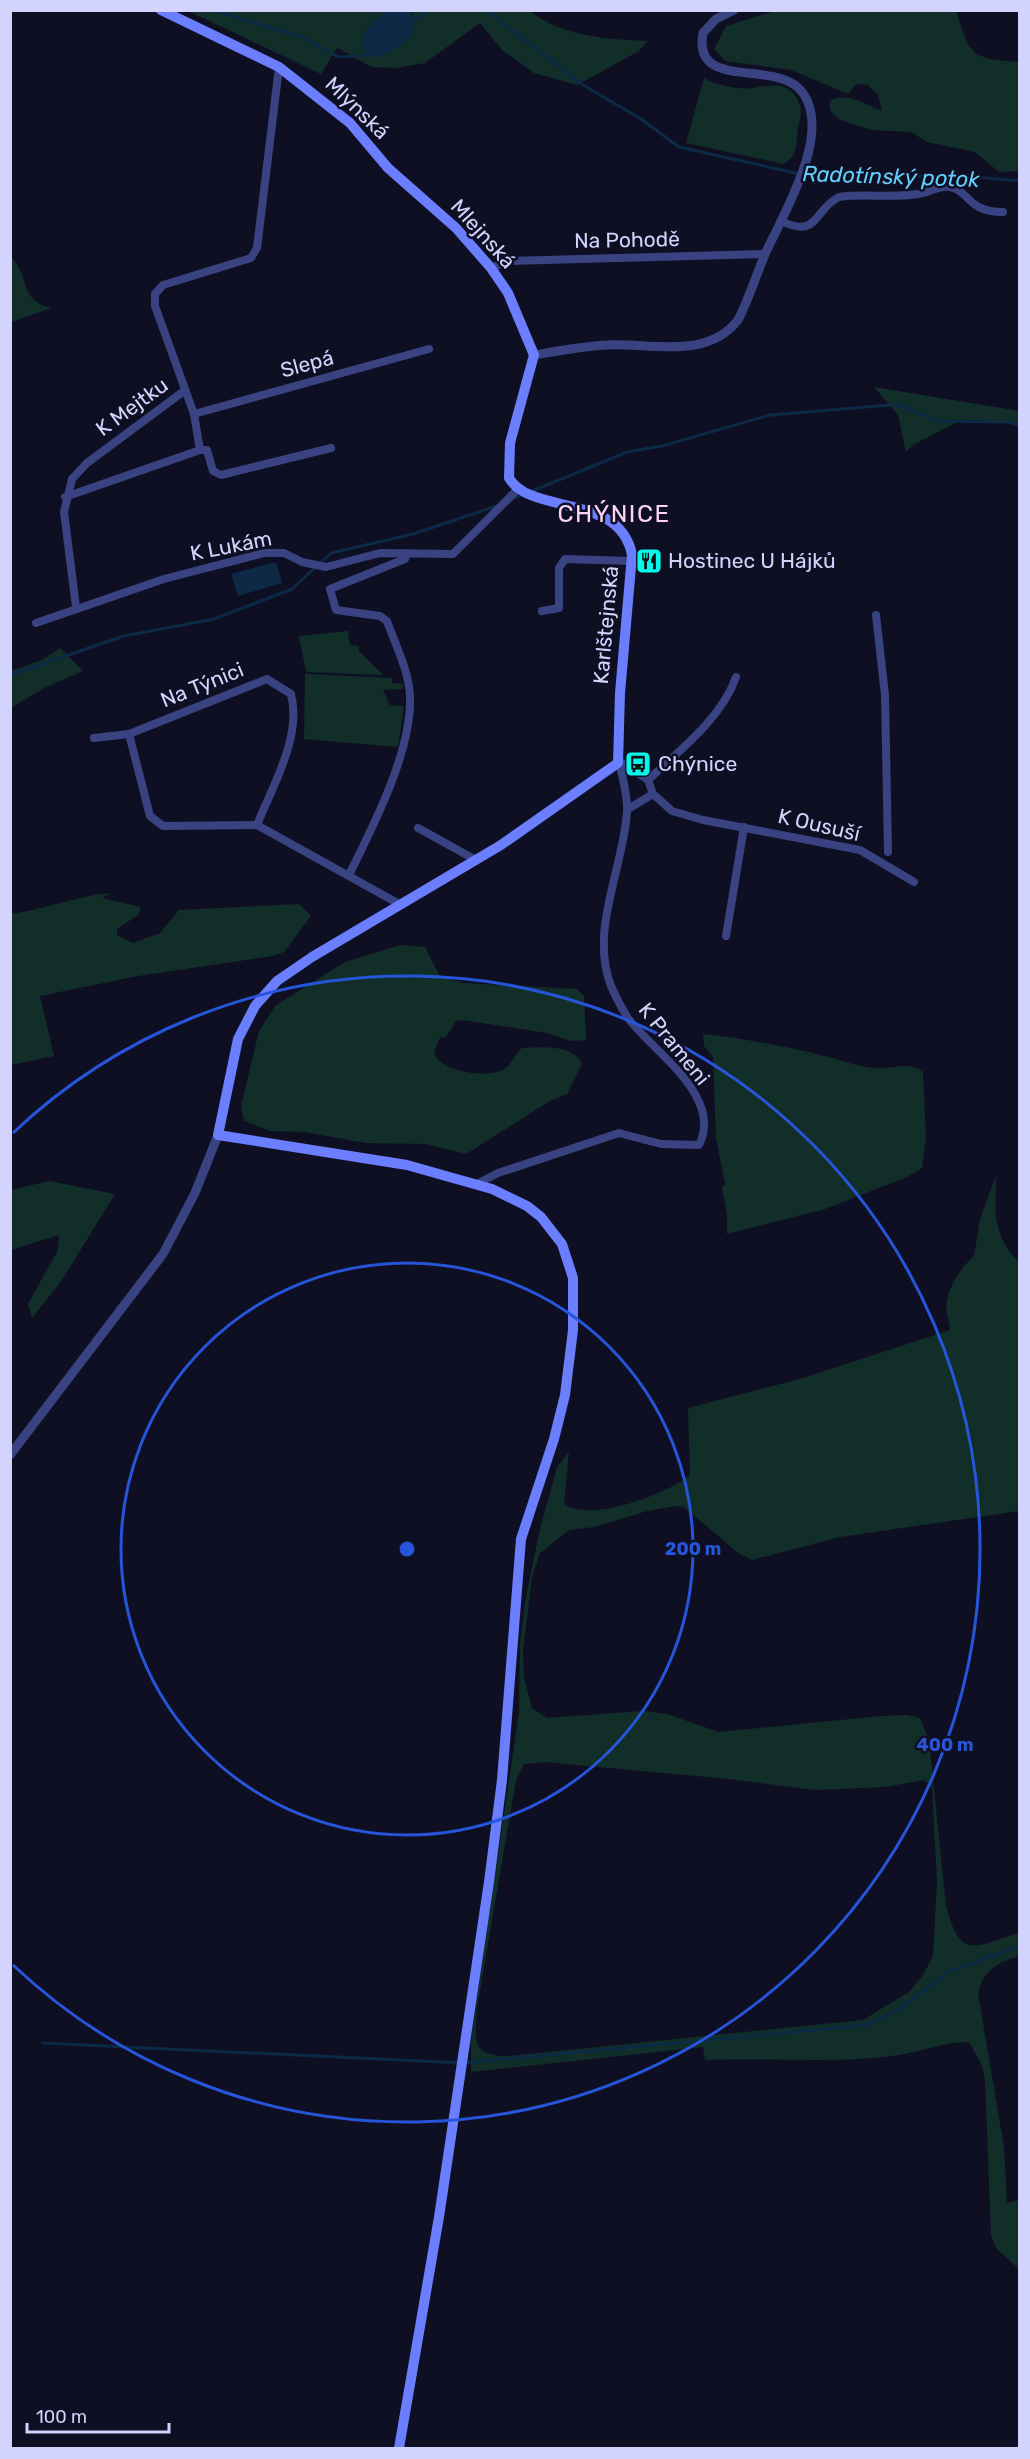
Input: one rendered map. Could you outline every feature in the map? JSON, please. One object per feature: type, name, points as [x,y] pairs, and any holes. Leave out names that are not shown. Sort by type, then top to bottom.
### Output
[{"type":"main road","name":"Mlýnská","points":[[161,10],[279,67],[350,123],[404,181]]},
{"type":"main road","name":"Mlejnská","points":[[404,181],[456,228],[491,268],[515,307],[534,355]]},
{"type":"main road","points":[[518,489],[509,478],[508,456],[534,355]]},
{"type":"main road","name":"Karlštejnská","points":[[518,489],[584,510],[612,523],[626,537],[632,561],[620,693],[619,761]]},
{"type":"main road","points":[[399,2448],[439,2217],[489,1882],[502,1780],[521,1539],[559,1417],[573,1330],[573,1278],[562,1244],[541,1217],[526,1206],[477,1184],[407,1165],[218,1135],[238,1039],[255,1006],[271,986],[312,957],[476,860],[596,781],[619,761]]},
{"type":"street","points":[[534,355],[608,345],[696,346],[716,339],[738,320],[799,183],[811,115],[809,104],[795,84],[772,74],[724,71],[713,67],[702,51],[703,33],[716,19],[734,10]]},
{"type":"street","points":[[184,391],[155,306],[155,294],[162,285],[251,258],[257,248],[279,67]]},
{"type":"street","points":[[781,221],[798,227],[810,225],[839,197],[919,193],[943,186],[955,189],[977,208],[1003,212]]},
{"type":"street","name":"Na Pohodě","points":[[491,268],[508,261],[765,255]]},
{"type":"street","name":"Slepá","points":[[194,414],[429,349]]},
{"type":"street","name":"K Mejtku","points":[[65,497],[72,479],[87,463],[184,391],[194,414],[200,450]]},
{"type":"street","points":[[76,607],[64,512],[65,497],[200,450],[207,450],[213,471],[221,475],[331,448]]},
{"type":"street","name":"K Lukám","points":[[36,623],[76,607],[164,579],[264,554],[284,553],[302,562],[326,567],[380,553],[457,552],[518,489]]},
{"type":"street","points":[[349,875],[384,804],[401,750],[410,696],[408,681],[387,621],[380,616],[336,610],[330,588],[405,559],[407,553]]},
{"type":"street","points":[[542,611],[559,608],[559,568],[565,559],[632,561]]},
{"type":"street","points":[[876,615],[885,695],[888,852]]},
{"type":"street","points":[[648,780],[708,721],[732,688],[736,677]]},
{"type":"street","name":"Na Týnici","points":[[94,738],[129,734],[267,679],[291,694],[294,708],[291,739],[257,825]]},
{"type":"street","points":[[129,734],[150,816],[163,826],[257,825],[401,904]]},
{"type":"street","points":[[619,761],[648,780],[653,794],[628,809],[619,761]]},
{"type":"street","name":"K Ousuší","points":[[653,794],[672,811],[860,850],[914,882]]},
{"type":"street","name":"K Prameni","points":[[477,1184],[498,1173],[619,1133],[661,1144],[687,1147],[699,1145],[705,1134],[700,1108],[690,1086],[663,1052],[629,1018],[618,1000],[606,967],[605,926],[628,809]]},
{"type":"street","name":"K Ousuší","points":[[726,936],[744,827]]},
{"type":"street","points":[[418,828],[476,860]]},
{"type":"street","points":[[10,1455],[163,1254],[195,1193],[218,1135]]},
{"type":"green space","points":[[188,11],[385,11],[366,30],[413,15],[408,11],[530,11],[557,26],[586,35],[648,41],[639,51],[577,85],[534,73],[502,50],[480,23],[425,63],[396,68],[372,67],[337,48],[321,74]]},
{"type":"green space","points":[[775,11],[956,11],[969,46],[975,52],[991,59],[1019,62],[1019,171],[999,172],[975,152],[927,142],[911,132],[872,130],[840,120],[831,112],[829,105],[831,100],[838,98],[851,98],[882,111],[878,95],[868,85],[856,84],[848,94],[791,70],[725,61],[714,49],[726,26]]},
{"type":"green space","points":[[704,78],[735,88],[774,85],[792,91],[800,105],[801,112],[796,149],[791,158],[784,164],[686,143]]},
{"type":"green space","points":[[11,257],[21,273],[29,294],[41,305],[52,308],[11,322]]},
{"type":"green space","points":[[874,387],[1019,411],[1019,423],[961,420],[913,445],[906,452],[898,415]]},
{"type":"green space","points":[[348,631],[350,645],[359,646],[359,651],[383,675],[306,672],[299,636]]},
{"type":"green space","points":[[60,648],[83,671],[42,689],[11,708],[11,671],[44,659]]},
{"type":"green space","points":[[305,674],[392,678],[392,683],[403,684],[403,689],[383,690],[390,705],[404,706],[398,747],[304,739]]},
{"type":"green space","points":[[111,893],[102,898],[141,907],[138,915],[117,929],[117,935],[133,943],[160,933],[179,910],[299,904],[311,916],[284,952],[272,956],[138,976],[40,996],[54,1056],[11,1065],[11,914]]},
{"type":"green space","points":[[400,945],[425,947],[440,977],[465,983],[577,989],[584,996],[586,1040],[571,1041],[547,1033],[462,1020],[456,1021],[446,1037],[440,1038],[434,1051],[437,1058],[454,1069],[487,1073],[497,1072],[507,1067],[522,1048],[546,1047],[564,1050],[572,1053],[582,1064],[567,1094],[550,1101],[466,1154],[425,1144],[366,1143],[305,1132],[270,1131],[244,1121],[241,1106],[259,1031],[275,1006],[345,962]]},
{"type":"green space","points":[[703,1034],[777,1045],[855,1065],[917,1068],[923,1072],[926,1138],[922,1168],[907,1177],[825,1209],[727,1234],[727,1214],[722,1187],[725,1184],[716,1138],[713,1057],[704,1046]]},
{"type":"green space","points":[[996,1176],[997,1222],[1004,1242],[1019,1262],[1019,1511],[840,1537],[752,1560],[737,1552],[684,1507],[675,1506],[647,1511],[594,1527],[569,1530],[540,1553],[532,1577],[523,1651],[524,1677],[532,1708],[547,1718],[644,1711],[667,1714],[719,1732],[881,1716],[907,1715],[920,1718],[929,1741],[946,1906],[957,1936],[964,1943],[980,1945],[1019,1933],[1019,1956],[993,1968],[984,1978],[978,1993],[1004,2147],[1007,2203],[1019,2200],[1019,2269],[997,2249],[991,2236],[985,2080],[982,2065],[969,2042],[892,2056],[845,2060],[705,2060],[703,2047],[471,2072],[471,2041],[519,1712],[520,1642],[526,1597],[540,1529],[557,1467],[569,1452],[564,1504],[576,1509],[610,1508],[647,1498],[690,1475],[688,1408],[803,1378],[950,1330],[946,1308],[948,1295],[965,1265],[974,1256],[980,1219]],"holes":[[[545,1762],[729,1779],[815,1790],[885,1787],[924,1780],[932,1787],[937,1882],[933,1956],[923,1975],[909,1992],[863,2020],[509,2056],[481,2050],[476,2038],[477,2008],[516,1780],[524,1764]]]},
{"type":"green space","points":[[49,1181],[115,1194],[62,1280],[32,1318],[28,1304],[58,1250],[59,1235],[11,1250],[11,1190]]},
{"type":"water","points":[[385,11],[408,11],[413,19],[413,27],[410,35],[395,49],[386,54],[368,57],[361,44],[366,30]]},
{"type":"water","points":[[276,562],[282,583],[238,596],[231,574]]},
{"type":"waterway","points":[[211,10],[302,37],[338,57],[371,55]]},
{"type":"waterway","points":[[411,23],[427,10]]},
{"type":"waterway","name":"Radotínský potok","points":[[486,10],[583,85],[641,119],[679,147],[804,175],[975,177],[1020,181]]},
{"type":"waterway","points":[[530,492],[627,452],[662,446],[770,415],[890,405],[903,406],[936,421],[1008,422],[1020,425]]},
{"type":"waterway","points":[[511,500],[524,494]]},
{"type":"waterway","points":[[10,675],[124,636],[214,619],[292,589],[331,553],[413,534],[497,506]]},
{"type":"waterway","points":[[43,2043],[463,2063],[867,2025],[895,2012],[950,1971],[1020,1946]]},
{"type":"place","name":"Hostinec U Hájků","points":[[649,561]]},
{"type":"place","name":"Chýnice","points":[[638,764]]},
{"type":"district","name":"CHÝNICE","points":[[614,514]]}]
